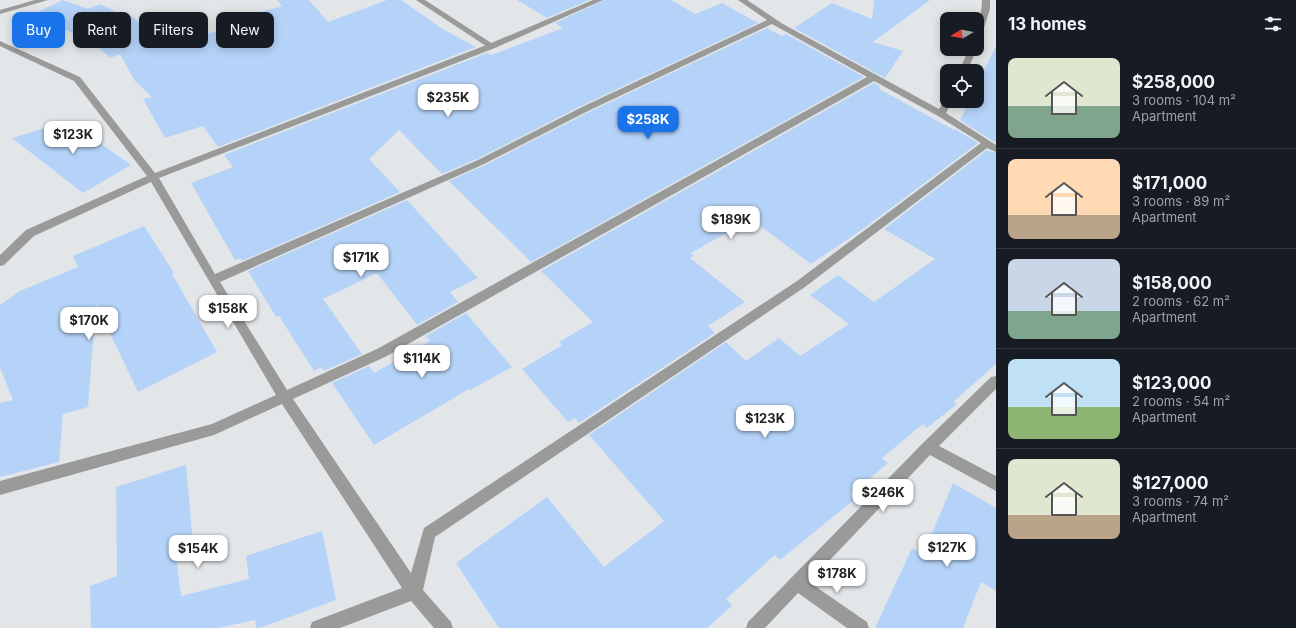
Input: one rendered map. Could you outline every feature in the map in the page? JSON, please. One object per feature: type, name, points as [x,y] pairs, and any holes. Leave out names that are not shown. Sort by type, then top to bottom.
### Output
[{"type":"street","points":[[0,12],[44,0]]},
{"type":"street","points":[[420,0],[492,46]]},
{"type":"street","points":[[0,262],[30,233],[153,177],[492,46],[599,0]]},
{"type":"street","points":[[414,592],[429,533],[801,284],[991,146],[941,114],[872,78],[772,20],[742,0]]},
{"type":"street","points":[[984,15],[986,0]]},
{"type":"street","points":[[212,280],[481,162],[585,109],[772,20]]},
{"type":"street","points":[[0,43],[77,79],[153,177],[212,280],[284,396],[414,592],[445,628]]},
{"type":"street","points":[[0,488],[214,429],[380,352],[872,78]]},
{"type":"street","points":[[941,114],[944,108]]},
{"type":"street","points":[[754,628],[928,447],[996,381]]},
{"type":"street","points":[[928,447],[996,484]]},
{"type":"street","points":[[797,583],[861,628]]},
{"type":"street","points":[[318,628],[414,592]]},
{"type":"building","points":[[63,0],[88,9],[100,4],[116,12],[73,12],[73,34],[65,29],[65,12],[38,12]]},
{"type":"building","points":[[277,0],[309,0],[328,22],[387,0],[401,0],[443,29],[476,47],[218,147],[203,126],[165,138],[143,99],[152,97],[135,81],[120,54],[110,58],[99,48],[131,48],[131,16],[139,22],[139,48],[208,48],[208,34],[216,31],[216,48],[274,48],[274,12],[260,12],[282,6]]},
{"type":"building","points":[[517,0],[589,0],[547,18]]},
{"type":"building","points":[[604,0],[671,0],[695,14],[722,3],[758,23],[581,106],[477,159],[442,174],[399,130],[369,159],[400,192],[242,261],[240,258],[235,260],[191,183],[233,167],[224,155],[487,53],[491,55],[563,28],[555,23]]},
{"type":"building","points":[[874,0],[930,0],[873,42],[903,51],[885,78],[794,28],[832,3],[872,19]]},
{"type":"building","points":[[767,28],[782,36],[786,34],[864,77],[531,262],[449,181],[485,165],[589,112]]},
{"type":"building","points":[[996,46],[996,143],[960,120],[966,108],[984,108],[984,70]]},
{"type":"building","points":[[874,83],[880,86],[879,89],[954,130],[955,129],[978,143],[863,229],[811,264],[751,219],[691,253],[694,256],[690,258],[745,302],[708,326],[715,333],[579,423],[575,418],[568,422],[522,369],[562,345],[559,342],[593,322],[541,271]]},
{"type":"building","points":[[69,121],[131,165],[83,193],[12,138]]},
{"type":"building","points":[[987,150],[996,153],[996,364],[954,401],[957,404],[927,428],[923,424],[882,458],[888,463],[850,495],[855,499],[780,560],[775,555],[726,599],[732,606],[707,628],[499,628],[456,563],[547,497],[604,567],[664,521],[589,435],[726,342],[746,361],[779,338],[800,356],[849,324],[810,295],[838,275],[874,302],[935,259],[884,229]]},
{"type":"building","points":[[407,200],[478,278],[450,292],[458,302],[417,325],[377,273],[323,299],[362,354],[324,371],[321,367],[314,371],[279,316],[276,317],[248,271]]},
{"type":"building","points":[[144,226],[174,273],[172,274],[217,352],[138,392],[96,304],[88,407],[63,414],[59,462],[0,477],[0,403],[13,400],[0,368],[0,305],[20,291],[78,267],[73,256]]},
{"type":"building","points":[[466,313],[512,367],[470,390],[469,389],[374,445],[332,383],[369,366],[374,373],[430,341],[426,336]]},
{"type":"building","points":[[186,465],[193,542],[175,548],[181,596],[249,579],[246,556],[322,531],[336,600],[260,628],[256,628],[255,620],[218,628],[91,628],[90,586],[117,576],[116,487]]},
{"type":"building","points":[[953,483],[996,508],[996,591],[981,582],[963,628],[875,628],[912,548],[923,555]]}]
